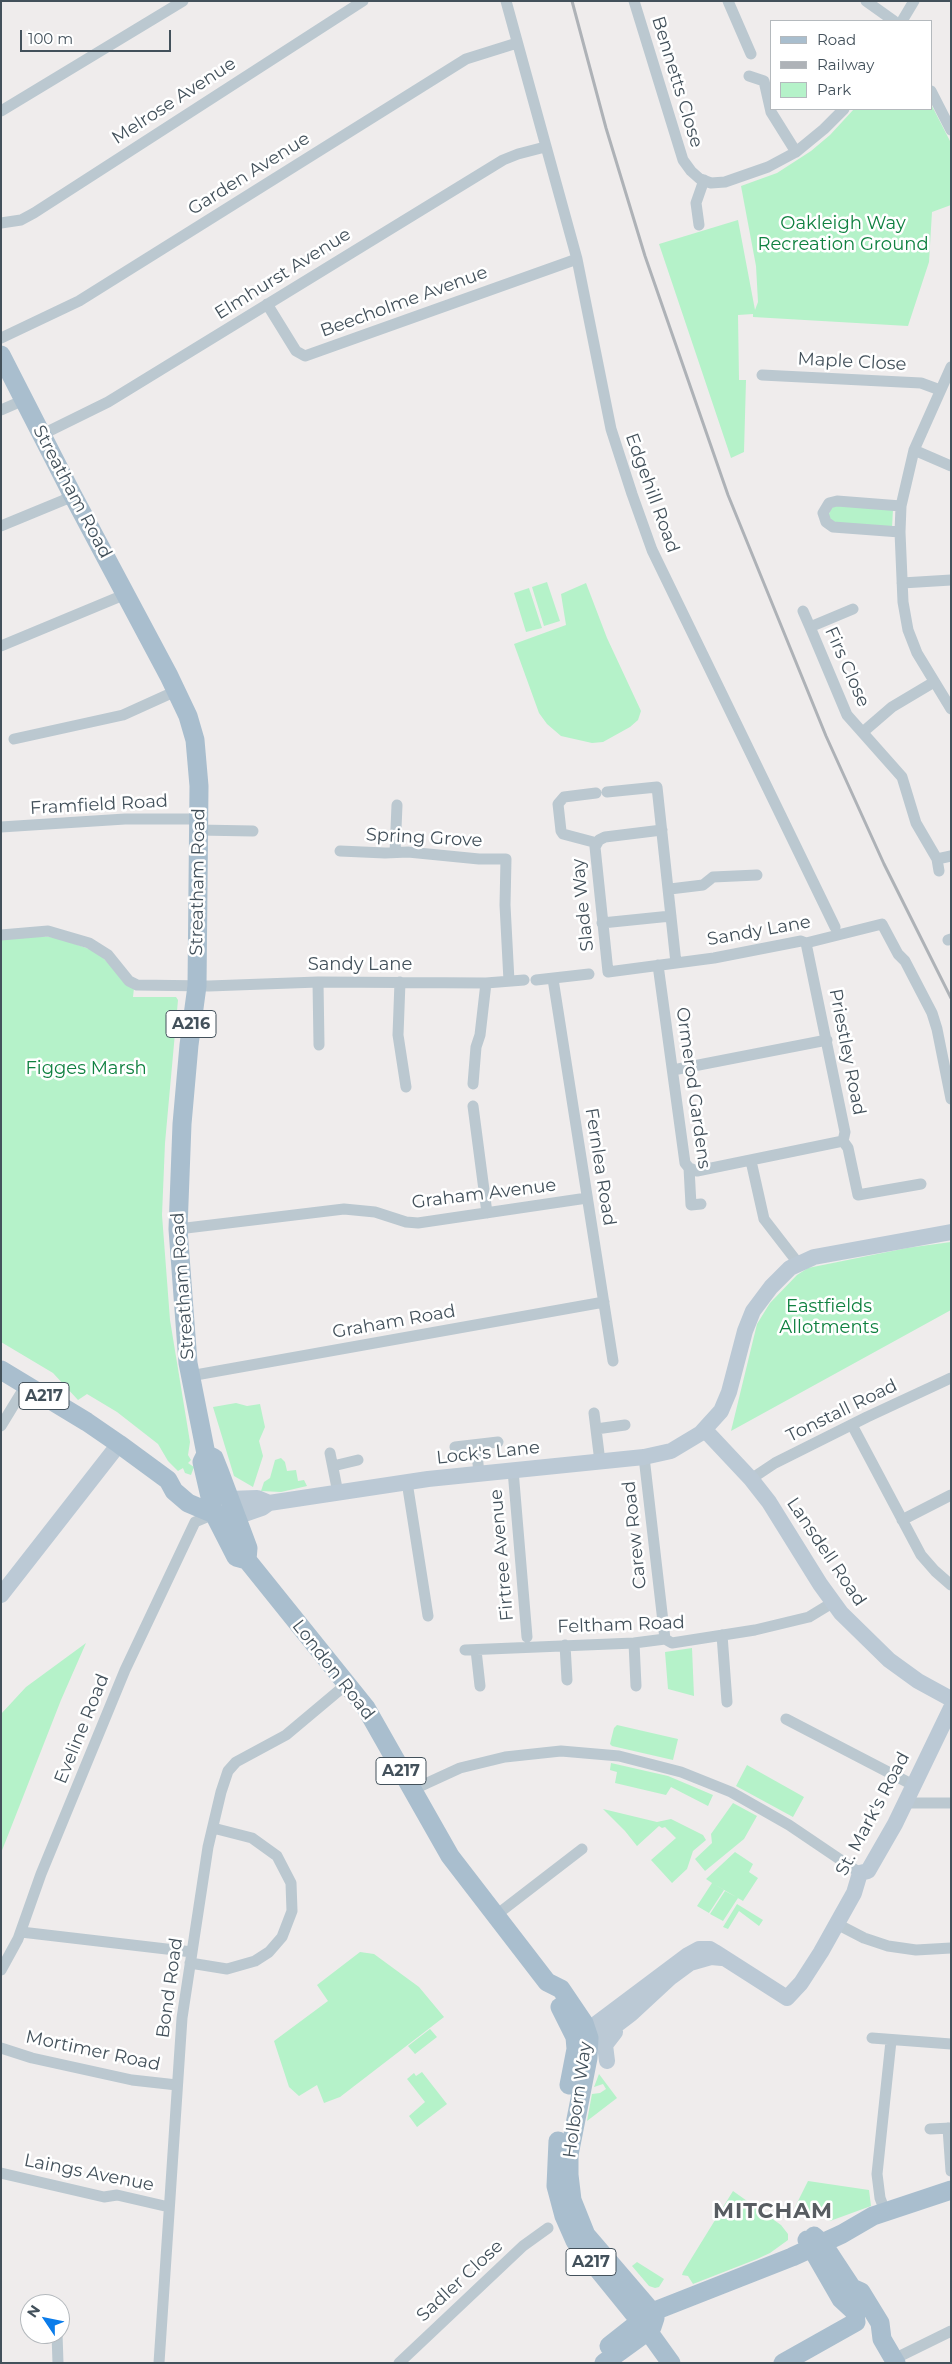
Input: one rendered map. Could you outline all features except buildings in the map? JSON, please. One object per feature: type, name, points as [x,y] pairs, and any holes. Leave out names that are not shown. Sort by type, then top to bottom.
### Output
[{"type":"main road","name":"Streatham Road","points":[[1,355],[176,691],[188,716],[195,740],[199,786],[199,824],[178,1229],[190,1376],[206,1454],[202,1462],[212,1507]]},
{"type":"main road","name":"A217","points":[[1,1370],[119,1444],[168,1480],[181,1482],[212,1507]]},
{"type":"main road","name":"Streatham Road","points":[[206,1454],[214,1458],[236,1517]]},
{"type":"main road","points":[[212,1507],[229,1499]]},
{"type":"main road","points":[[212,1507],[236,1517]]},
{"type":"main road","name":"London Road","points":[[212,1507],[236,1557],[247,1560],[277,1599],[348,1683],[366,1708],[450,1856],[547,1982]]},
{"type":"main road","name":"London Road","points":[[236,1517],[248,1548],[247,1560]]},
{"type":"main road","name":"Holborn Way","points":[[547,1982],[561,1990],[578,2013],[584,2040],[574,2061],[556,2157],[556,2186],[561,2208],[575,2241],[647,2321],[671,2363]]},
{"type":"main road","points":[[596,2363],[608,2348],[647,2321],[764,2267],[855,2219],[877,2214],[951,2190]]},
{"type":"main road","points":[[814,2242],[852,2288],[860,2292],[880,2323],[882,2339]]},
{"type":"main road","points":[[814,2242],[841,2299],[855,2317],[882,2339],[895,2361]]},
{"type":"main road","points":[[852,2288],[855,2317]]},
{"type":"main road","points":[[783,2363],[855,2317]]},
{"type":"main road","points":[[604,2363],[647,2321]]},
{"type":"street","points":[[1,111],[183,1]]},
{"type":"street","name":"Melrose Avenue","points":[[1,224],[21,220],[34,213],[363,1]]},
{"type":"street","name":"Edgehill Road","points":[[506,1],[577,259],[612,433],[652,550],[835,927]]},
{"type":"street","name":"Bennetts Close","points":[[634,1],[683,160],[690,171],[704,180]]},
{"type":"street","points":[[728,1],[751,54]]},
{"type":"street","points":[[866,1],[893,20]]},
{"type":"street","points":[[903,20],[914,1]]},
{"type":"street","name":"Garden Avenue","points":[[1,338],[79,301],[466,59],[517,43]]},
{"type":"street","points":[[749,76],[767,79],[770,104]]},
{"type":"street","points":[[932,92],[945,107],[951,130]]},
{"type":"street","points":[[771,110],[796,152]]},
{"type":"street","points":[[699,225],[696,203],[704,180],[715,183],[732,180],[768,167],[796,152],[824,129],[843,110]]},
{"type":"street","name":"Elmhurst Avenue","points":[[41,435],[108,402],[503,160],[545,147]]},
{"type":"street","name":"Beecholme Avenue","points":[[267,304],[296,351],[305,356],[577,259]]},
{"type":"street","points":[[951,367],[914,450],[902,506],[900,532],[902,583],[908,630],[917,653],[951,709]]},
{"type":"street","name":"Maple Close","points":[[762,375],[921,383],[940,390]]},
{"type":"street","points":[[1,410],[24,400]]},
{"type":"street","points":[[914,450],[951,466]]},
{"type":"street","points":[[1,526],[64,500],[72,494]]},
{"type":"street","points":[[900,532],[833,527],[826,522],[823,513],[829,502],[837,500],[902,506]]},
{"type":"street","points":[[902,583],[951,580]]},
{"type":"street","points":[[1,646],[126,594]]},
{"type":"street","name":"Firs Close","points":[[852,609],[810,627],[843,708],[902,778],[916,823],[937,859],[939,872]]},
{"type":"street","points":[[803,611],[810,627]]},
{"type":"street","name":"Firs Close","points":[[863,732],[892,707],[934,682]]},
{"type":"street","points":[[14,739],[123,715],[176,691]]},
{"type":"street","points":[[597,843],[563,834],[558,804],[564,797],[657,787],[670,889],[676,962]]},
{"type":"street","points":[[395,852],[397,804]]},
{"type":"street","name":"Framfield Road","points":[[1,827],[133,819],[199,824],[254,831]]},
{"type":"street","name":"Slade Way","points":[[608,972],[594,851],[597,843],[605,837],[662,830]]},
{"type":"street","name":"Spring Grove","points":[[340,851],[395,852],[506,859],[505,905],[509,982]]},
{"type":"street","points":[[937,859],[951,856]]},
{"type":"street","points":[[670,889],[703,885],[713,877],[757,875]]},
{"type":"street","points":[[602,923],[671,916]]},
{"type":"street","name":"Sandy Lane","points":[[608,972],[714,958],[801,941],[806,943],[851,927],[884,925],[898,954],[905,961],[932,1013],[951,1099]]},
{"type":"street","points":[[823,930],[835,927],[851,927]]},
{"type":"street","name":"Sandy Lane","points":[[1,935],[48,931],[89,943],[112,958],[133,983],[191,986],[318,982],[486,983],[553,979],[588,974]]},
{"type":"street","name":"Priestley Road","points":[[806,943],[846,1132],[843,1141],[848,1148],[858,1196],[921,1184]]},
{"type":"street","name":"Ormerod Gardens","points":[[658,965],[685,1163],[689,1168],[691,1205],[701,1204]]},
{"type":"street","name":"Fernlea Road","points":[[553,979],[613,1361]]},
{"type":"street","points":[[318,982],[318,1045]]},
{"type":"street","points":[[400,982],[398,1035],[406,1087]]},
{"type":"street","points":[[473,1084],[476,1047],[480,1035],[486,983]]},
{"type":"street","points":[[673,1070],[827,1040]]},
{"type":"street","points":[[473,1106],[487,1213]]},
{"type":"street","points":[[689,1168],[697,1171],[843,1141]]},
{"type":"street","points":[[751,1161],[764,1219],[798,1263],[836,1252],[951,1232]]},
{"type":"street","name":"Graham Avenue","points":[[178,1229],[344,1209],[375,1212],[406,1222],[418,1223],[587,1198]]},
{"type":"street","name":"Lock's Lane","points":[[236,1517],[262,1508],[269,1503],[480,1473],[644,1457],[677,1448],[705,1430],[716,1418],[728,1397],[745,1331],[753,1311],[771,1287],[798,1263]]},
{"type":"street","name":"Graham Road","points":[[190,1376],[604,1302]]},
{"type":"street","name":"Tonstall Road","points":[[751,1479],[775,1463],[951,1378]]},
{"type":"street","points":[[1,1426],[26,1385]]},
{"type":"street","points":[[594,1413],[600,1462]]},
{"type":"street","points":[[596,1429],[625,1425]]},
{"type":"street","points":[[852,1425],[921,1554],[935,1572],[951,1584]]},
{"type":"street","name":"Lansdell Road","points":[[705,1430],[751,1479],[785,1526],[832,1603],[889,1660],[918,1682],[951,1699]]},
{"type":"street","points":[[455,1447],[498,1442]]},
{"type":"street","points":[[1,1595],[119,1444]]},
{"type":"street","points":[[476,1445],[480,1473]]},
{"type":"street","points":[[330,1453],[338,1493]]},
{"type":"street","name":"Carew Road","points":[[644,1457],[665,1639]]},
{"type":"street","points":[[333,1466],[358,1460]]},
{"type":"street","name":"Firtree Avenue","points":[[513,1470],[527,1637]]},
{"type":"street","points":[[407,1482],[428,1616]]},
{"type":"street","points":[[902,1520],[951,1495]]},
{"type":"street","name":"Lock's Lane","points":[[229,1499],[257,1498],[269,1503]]},
{"type":"street","name":"Eveline Road","points":[[1,1970],[21,1932],[41,1874],[125,1670],[195,1522],[212,1507]]},
{"type":"street","name":"Feltham Road","points":[[480,1686],[471,1650],[634,1643],[665,1639],[672,1643],[810,1617],[832,1603]]},
{"type":"street","points":[[722,1635],[727,1702]]},
{"type":"street","points":[[634,1643],[636,1686]]},
{"type":"street","points":[[565,1645],[567,1680]]},
{"type":"street","name":"Bond Road","points":[[159,2363],[182,2018],[213,1828],[221,1792],[231,1767],[241,1759],[286,1735],[348,1683]]},
{"type":"street","name":"St. Mark's Road","points":[[584,2040],[688,1955],[699,1949],[710,1949],[787,1998],[801,1983],[837,1924],[854,1893],[860,1874],[868,1871],[915,1786],[951,1708]]},
{"type":"street","points":[[793,1719],[915,1786]]},
{"type":"street","points":[[412,1790],[460,1768],[504,1757],[561,1752],[620,1756],[681,1772],[731,1792],[789,1825],[860,1874]]},
{"type":"street","points":[[906,1803],[951,1803]]},
{"type":"street","points":[[21,1932],[191,1958],[227,1968],[256,1961],[270,1952],[282,1937],[292,1911],[291,1883],[285,1868],[277,1856],[252,1838],[213,1828]]},
{"type":"street","points":[[495,1916],[582,1849]]},
{"type":"street","points":[[837,1924],[864,1938],[888,1946],[916,1950],[951,1948]]},
{"type":"street","points":[[584,2040],[631,2014],[660,1986],[695,1961],[711,1956],[722,1958]]},
{"type":"street","points":[[607,2061],[605,2045],[608,2039],[646,2004],[660,1986]]},
{"type":"street","points":[[872,2038],[891,2041],[951,2044]]},
{"type":"street","points":[[877,2214],[891,2041]]},
{"type":"street","name":"Mortimer Road","points":[[1,2048],[32,2058],[132,2080],[178,2085]]},
{"type":"street","points":[[930,2129],[949,2128],[951,2170]]},
{"type":"street","name":"Laings Avenue","points":[[1,2173],[104,2197],[117,2195],[169,2207]]},
{"type":"street","name":"Sadler Close","points":[[399,2363],[524,2246],[548,2228]]},
{"type":"street","points":[[895,2361],[949,2332]]},
{"type":"street","points":[[57,2344],[58,2363]]},
{"type":"green space","name":"Oakleigh Way Recreation Ground","points":[[932,106],[951,143],[951,205],[932,212],[929,262],[908,326],[753,317],[753,314],[738,315],[739,380],[746,380],[744,452],[731,458],[659,244],[738,220],[755,310],[758,302],[756,266],[741,186],[777,173],[811,151],[830,135],[853,110],[932,110]]},
{"type":"green space","points":[[832,505],[893,509],[892,528],[835,523],[828,517]]},
{"type":"green space","points":[[547,582],[560,621],[544,626],[532,587]]},
{"type":"green space","points":[[586,583],[607,638],[641,711],[638,720],[630,727],[603,742],[592,743],[561,736],[547,724],[539,713],[514,644],[566,625],[561,594]]},
{"type":"green space","points":[[529,588],[542,628],[526,632],[514,593]]},
{"type":"green space","name":"Figges Marsh","points":[[40,936],[59,938],[97,952],[134,988],[133,997],[176,997],[178,1000],[165,1143],[162,1215],[170,1320],[190,1442],[188,1455],[191,1460],[188,1463],[194,1467],[191,1475],[185,1473],[183,1468],[178,1471],[168,1461],[158,1444],[117,1412],[87,1394],[78,1400],[53,1373],[1,1342],[1,939]]},
{"type":"green space","name":"Eastfields Allotments","points":[[951,1242],[951,1310],[731,1431],[757,1324],[770,1303],[797,1275],[808,1268],[907,1248]]},
{"type":"green space","points":[[236,1403],[247,1406],[260,1404],[265,1427],[259,1441],[263,1456],[253,1487],[234,1476],[213,1407]]},
{"type":"green space","points":[[281,1458],[285,1462],[287,1471],[296,1470],[298,1481],[304,1480],[307,1486],[281,1492],[261,1491],[264,1482],[270,1478],[275,1460]]},
{"type":"green space","points":[[86,1643],[61,1700],[1,1853],[1,1714],[26,1687]]},
{"type":"green space","points":[[692,1648],[694,1696],[668,1689],[665,1652]]},
{"type":"green space","points":[[617,1725],[678,1739],[673,1760],[612,1746],[610,1744],[614,1728]]},
{"type":"green space","points":[[611,1763],[668,1776],[713,1795],[708,1806],[671,1787],[666,1795],[615,1783],[617,1772],[610,1770]]},
{"type":"green space","points":[[747,1765],[804,1797],[793,1817],[736,1786]]},
{"type":"green space","points":[[733,1803],[757,1816],[744,1839],[705,1871],[695,1859],[712,1843],[711,1834]]},
{"type":"green space","points":[[603,1809],[657,1822],[671,1819],[703,1835],[706,1840],[693,1851],[687,1869],[672,1883],[651,1860],[676,1838],[665,1827],[659,1826],[637,1846]]},
{"type":"green space","points":[[735,1852],[753,1864],[749,1872],[758,1878],[743,1901],[714,1884],[724,1890],[709,1913],[697,1906],[712,1883],[706,1879]]},
{"type":"green space","points":[[725,1891],[738,1898],[723,1921],[710,1914]]},
{"type":"green space","points":[[737,1904],[763,1920],[759,1926],[739,1911],[728,1929],[723,1927]]},
{"type":"green space","points":[[360,1952],[374,1954],[419,1987],[444,2017],[340,2097],[324,2103],[317,2085],[299,2096],[289,2087],[274,2041],[328,2001],[317,1985]]},
{"type":"green space","points":[[430,2029],[437,2037],[415,2054],[408,2046]]},
{"type":"green space","points":[[422,2072],[447,2104],[417,2127],[409,2116],[425,2102],[407,2079],[414,2073],[416,2076]]},
{"type":"green space","points":[[599,2074],[617,2098],[587,2121],[592,2094],[600,2093],[606,2089],[603,2084],[594,2087]]},
{"type":"green space","points":[[808,2181],[869,2190],[871,2206],[830,2221],[826,2216],[808,2215],[795,2207]]},
{"type":"green space","points":[[733,2191],[781,2225],[788,2234],[788,2240],[770,2253],[693,2284],[688,2276],[682,2275],[683,2272]]},
{"type":"green space","points":[[637,2262],[664,2279],[659,2287],[649,2286],[632,2266]]},
{"type":"railway","points":[[572,1],[606,128],[645,256],[728,495],[826,736],[884,864],[951,998]]},
{"type":"district","name":"MITCHAM","points":[[773,2212]]}]
